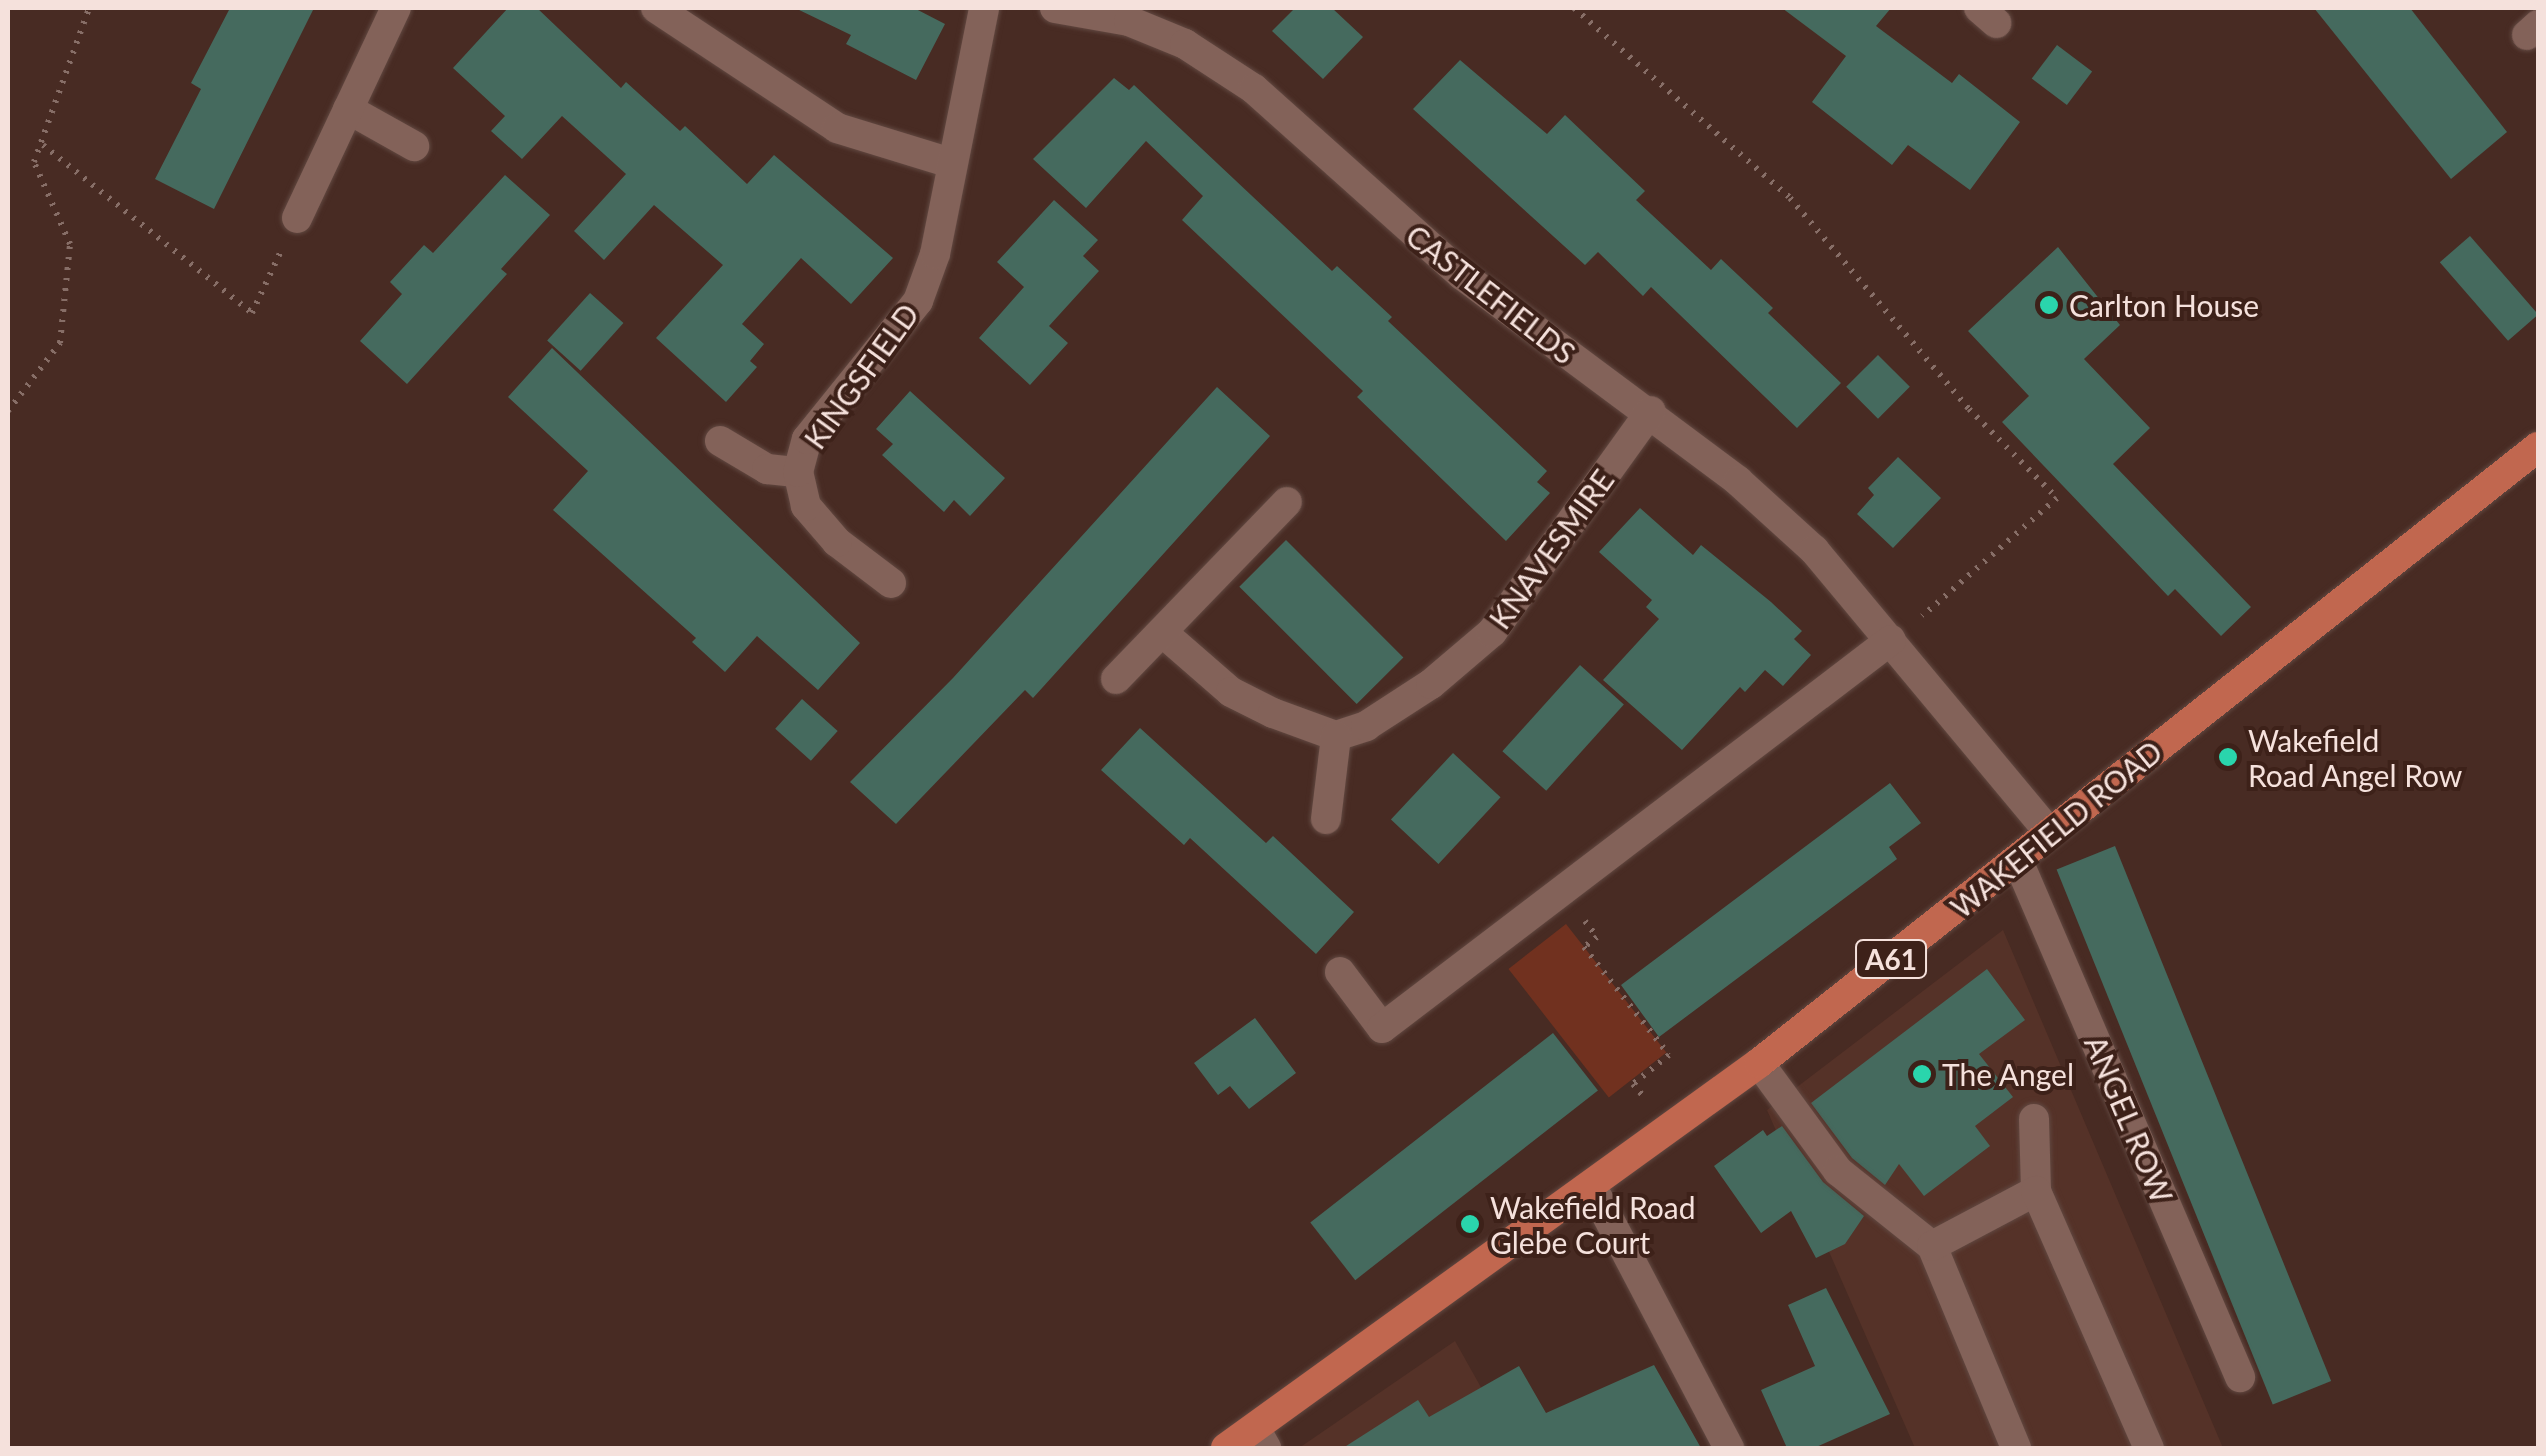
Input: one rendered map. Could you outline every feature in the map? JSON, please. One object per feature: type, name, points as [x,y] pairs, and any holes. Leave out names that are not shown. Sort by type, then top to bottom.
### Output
[{"type":"main road","name":"WAKEFIELD ROAD","points":[[1226,1448],[1261,1438],[1759,1062],[2538,447]]},
{"type":"street","points":[[297,218],[396,8]]},
{"type":"street","points":[[656,8],[837,128],[950,163],[984,8]]},
{"type":"street","name":"CASTLEFIELDS","points":[[1055,8],[1129,20],[1186,44],[1254,89],[1462,275],[1563,354],[1651,410],[1814,550],[2050,833]]},
{"type":"street","points":[[348,109],[414,146]]},
{"type":"street","name":"KINGSFIELD","points":[[891,584],[837,542],[806,506],[798,472],[808,439],[918,301],[935,254],[950,163]]},
{"type":"street","name":"KNAVESMIRE","points":[[1336,736],[1398,707],[1492,632],[1651,410]]},
{"type":"street","name":"KINGSFIELD","points":[[720,441],[766,469],[798,472]]},
{"type":"street","points":[[1116,680],[1287,502]]},
{"type":"street","points":[[1162,632],[1230,692],[1336,736],[1326,819]]},
{"type":"street","points":[[1340,972],[1382,1028],[1560,887],[1892,640]]},
{"type":"street","name":"ANGEL ROW","points":[[2018,861],[2240,1378]]},
{"type":"street","points":[[1759,1062],[1838,1171],[1932,1246],[2016,1448]]},
{"type":"street","points":[[2034,1119],[2036,1191],[2150,1448]]},
{"type":"street","points":[[1592,1187],[1729,1448]]},
{"type":"street","points":[[1932,1246],[2036,1191]]},
{"type":"path","points":[[8,411],[60,343],[70,244],[34,162],[43,146],[89,8]]},
{"type":"path","points":[[1574,8],[1790,198],[1968,409],[2056,498],[1892,640]]},
{"type":"path","points":[[43,146],[252,313],[297,218]]},
{"type":"path","points":[[1560,887],[1597,937],[1584,947],[1669,1055],[1633,1084],[1670,1129]]},
{"type":"shaded area","points":[[1566,924],[1666,1052],[1609,1097],[1508,969]]},
{"type":"shaded area","points":[[2003,930],[2223,1448],[1915,1448],[1767,1110]]},
{"type":"shaded area","points":[[1455,1341],[1515,1448],[1299,1448]]},
{"type":"building","points":[[230,8],[314,8],[214,209],[155,179],[201,89],[191,83]]},
{"type":"building","points":[[508,8],[537,8],[621,88],[626,82],[680,131],[685,126],[747,184],[774,155],[893,258],[851,304],[801,258],[742,324],[764,344],[750,361],[757,367],[726,402],[656,338],[723,265],[654,205],[604,260],[574,231],[626,174],[562,116],[522,159],[491,131],[505,116],[453,68]]},
{"type":"building","points":[[795,8],[914,8],[945,24],[916,80],[846,44],[851,35]]},
{"type":"building","points":[[1295,8],[1332,8],[1363,37],[1323,79],[1272,31]]},
{"type":"building","points":[[1782,8],[1891,8],[1876,26],[1952,83],[1959,74],[2020,122],[1970,190],[1908,145],[1892,165],[1812,102],[1846,56]]},
{"type":"building","points":[[2314,8],[2410,8],[2507,132],[2451,179]]},
{"type":"building","points":[[2057,45],[2092,71],[2067,105],[2032,79]]},
{"type":"building","points":[[1460,60],[1547,134],[1565,115],[1645,191],[1636,200],[1711,270],[1721,259],[1773,308],[1768,313],[1841,383],[1797,428],[1651,287],[1643,296],[1598,252],[1585,265],[1413,109]]},
{"type":"building","points":[[1114,78],[1129,90],[1134,85],[1332,271],[1337,266],[1392,317],[1388,321],[1547,471],[1537,482],[1550,493],[1506,541],[1357,397],[1363,391],[1182,220],[1203,196],[1146,141],[1086,208],[1033,159]]},
{"type":"building","points":[[505,175],[550,215],[501,269],[507,274],[407,384],[360,341],[402,294],[390,282],[424,245],[433,253]]},
{"type":"building","points":[[1054,200],[1098,240],[1083,256],[1099,271],[1049,326],[1068,343],[1030,385],[979,338],[1024,287],[997,262]]},
{"type":"building","points":[[2470,236],[2538,314],[2508,341],[2440,262]]},
{"type":"building","points":[[2058,247],[2120,325],[2084,359],[2150,428],[2113,464],[2251,607],[2221,636],[2175,589],[2168,596],[2002,422],[2029,396],[1968,331]]},
{"type":"building","points":[[590,293],[623,323],[581,371],[547,341]]},
{"type":"building","points":[[552,348],[860,643],[818,690],[757,636],[725,672],[692,642],[696,638],[553,510],[588,471],[508,397]]},
{"type":"building","points":[[1878,355],[1910,387],[1878,419],[1846,387]]},
{"type":"building","points":[[1217,387],[1270,436],[1033,698],[1025,690],[896,824],[850,782],[953,678]]},
{"type":"building","points":[[910,391],[1005,478],[970,516],[954,500],[944,512],[882,455],[893,444],[876,429]]},
{"type":"building","points":[[1898,457],[1941,498],[1893,548],[1857,514],[1874,495],[1868,488]]},
{"type":"building","points":[[1640,508],[1693,555],[1701,545],[1771,602],[1802,631],[1794,639],[1811,655],[1783,686],[1765,670],[1745,692],[1740,687],[1682,750],[1603,680],[1659,619],[1646,607],[1652,600],[1599,552]]},
{"type":"building","points":[[1286,540],[1403,657],[1357,704],[1239,587]]},
{"type":"building","points":[[1580,665],[1624,704],[1546,791],[1502,751]]},
{"type":"building","points":[[802,699],[838,731],[811,761],[775,729]]},
{"type":"building","points":[[1140,728],[1266,843],[1273,836],[1354,912],[1316,954],[1190,838],[1184,845],[1101,770]]},
{"type":"building","points":[[1453,753],[1501,797],[1438,864],[1391,820]]},
{"type":"building","points":[[1890,783],[1921,823],[1889,847],[1897,859],[1659,1037],[1621,985]]},
{"type":"building","points":[[2115,846],[2331,1381],[2273,1405],[2057,870]]},
{"type":"building","name":"The Angel","points":[[1987,969],[2025,1020],[1979,1054],[2013,1097],[1975,1126],[1990,1146],[1924,1196],[1899,1164],[1885,1185],[1852,1158],[1811,1103]]},
{"type":"building","points":[[1255,1018],[1296,1073],[1249,1109],[1230,1086],[1218,1095],[1194,1063]]},
{"type":"building","points":[[1553,1033],[1598,1091],[1355,1280],[1310,1223]]},
{"type":"building","points":[[1782,1126],[1823,1182],[1864,1216],[1845,1244],[1816,1258],[1791,1211],[1761,1233],[1714,1166],[1763,1130],[1767,1136]]},
{"type":"building","points":[[1826,1288],[1890,1414],[1814,1448],[1787,1448],[1761,1390],[1815,1366],[1788,1305]]},
{"type":"building","points":[[1654,1365],[1701,1448],[1343,1448],[1418,1400],[1429,1417],[1519,1366],[1546,1413]]},
{"type":"place","name":"Carlton House","points":[[2049,305]]},
{"type":"place","name":"Wakefield Road Angel Row","points":[[2228,757]]},
{"type":"place","name":"The Angel","points":[[1922,1074]]},
{"type":"place","name":"Wakefield Road Glebe Court","points":[[1470,1224]]}]
